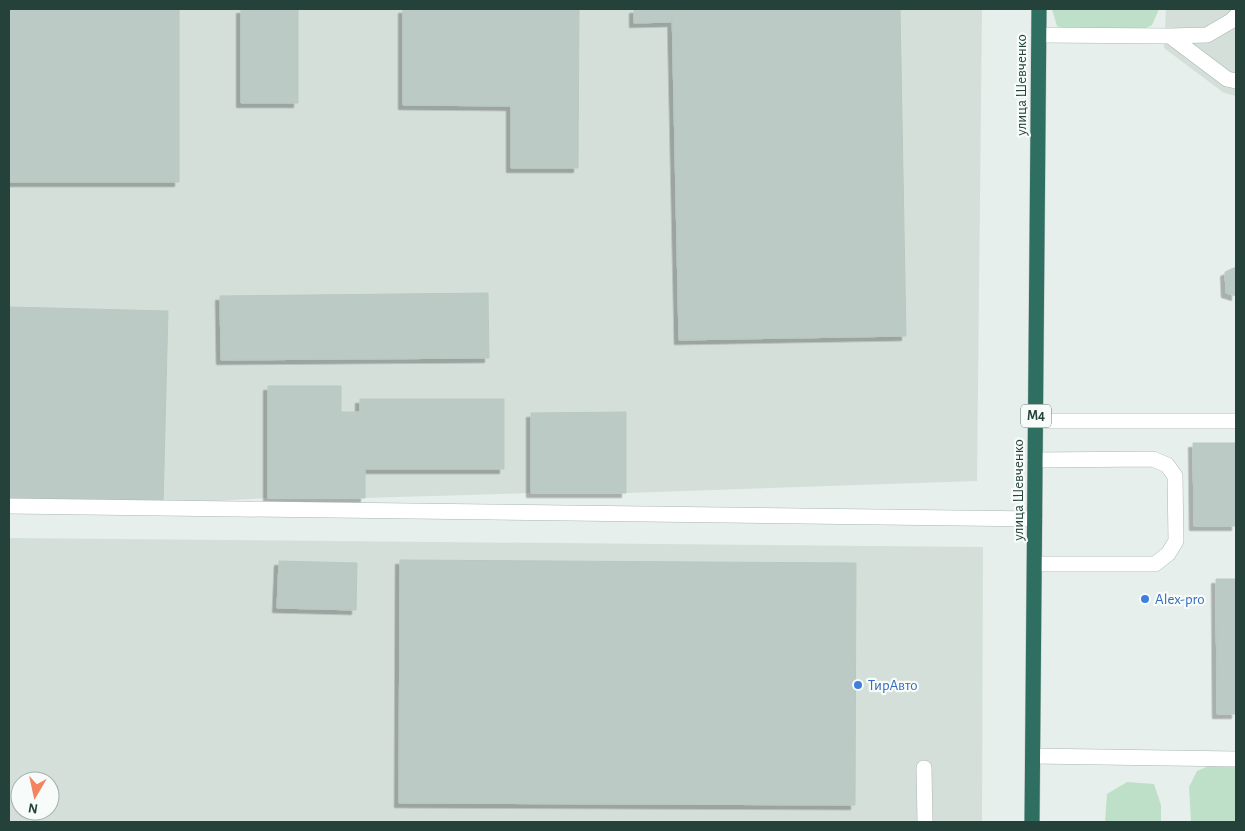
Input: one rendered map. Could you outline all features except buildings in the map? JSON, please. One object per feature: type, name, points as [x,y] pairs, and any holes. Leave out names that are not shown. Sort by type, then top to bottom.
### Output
[{"type":"highway","name":"улица Шевченко","points":[[1032,822],[1039,9]]},
{"type":"street","points":[[1039,35],[1207,35],[1236,16]]},
{"type":"street","points":[[1170,36],[1227,79],[1236,81]]},
{"type":"street","points":[[1036,422],[1236,421]]},
{"type":"street","points":[[1034,564],[1155,564],[1168,554],[1176,542],[1175,476],[1167,466],[1153,459],[1035,460]]},
{"type":"street","points":[[9,506],[1035,519]]},
{"type":"street","points":[[1033,756],[1236,759]]},
{"type":"street","points":[[924,768],[925,822]]},
{"type":"shaded area","points":[[9,9],[982,9],[977,481],[626,493],[268,498],[163,504],[9,499]]},
{"type":"shaded area","points":[[1166,9],[1236,9],[1236,96],[1224,93],[1164,48]]},
{"type":"shaded area","points":[[9,538],[983,547],[982,822],[9,822]]},
{"type":"green space","points":[[1052,9],[1159,9],[1152,25],[1142,30],[1084,35],[1057,26]]},
{"type":"green space","points":[[1209,766],[1236,766],[1236,822],[1191,822],[1189,787],[1197,771]]},
{"type":"green space","points":[[1127,782],[1154,784],[1161,805],[1161,822],[1105,822],[1107,794]]},
{"type":"place","name":"Alex-pro","points":[[1145,599]]},
{"type":"place","name":"ТирАвто","points":[[858,685]]}]
